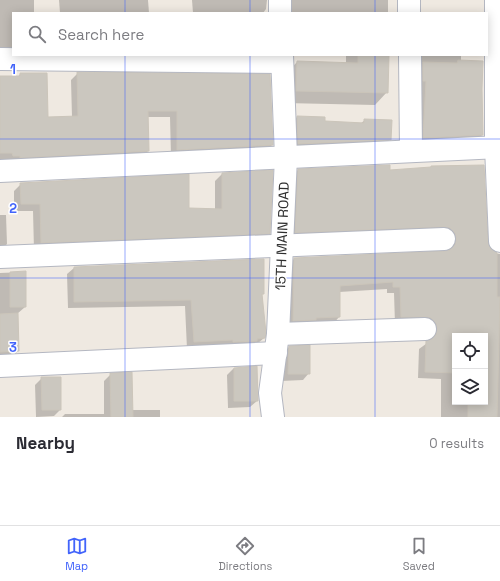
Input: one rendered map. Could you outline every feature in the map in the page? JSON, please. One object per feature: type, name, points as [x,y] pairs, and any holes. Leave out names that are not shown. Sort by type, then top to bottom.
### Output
[{"type":"street","points":[[280,0],[280,12]]},
{"type":"street","points":[[409,0],[409,12]]},
{"type":"street","points":[[496,0],[500,242]]},
{"type":"street","points":[[410,56],[411,151]]},
{"type":"street","points":[[0,59],[282,58]]},
{"type":"street","name":"15TH MAIN ROAD","points":[[273,417],[270,393],[277,344],[286,157],[282,58]]},
{"type":"street","points":[[0,171],[498,147]]},
{"type":"street","points":[[0,256],[281,247],[444,239]]},
{"type":"street","points":[[0,366],[277,344],[425,328]]},
{"type":"building","points":[[358,56],[389,56],[388,93],[296,91],[297,61],[358,63]]},
{"type":"building","points":[[458,60],[483,61],[483,135],[423,138],[426,81],[423,81],[423,62],[457,63]]},
{"type":"building","points":[[77,72],[270,74],[273,145],[177,150],[177,111],[148,111],[149,151],[20,158],[20,156],[13,156],[12,153],[0,153],[0,76],[20,76],[20,73],[47,73],[48,117],[78,116]]},
{"type":"building","points":[[297,116],[325,117],[325,121],[364,123],[364,119],[392,120],[391,140],[298,144]]},
{"type":"building","points":[[390,165],[390,170],[431,166],[484,165],[488,242],[490,248],[497,253],[497,297],[500,297],[497,417],[468,417],[468,405],[488,405],[488,333],[452,333],[452,373],[425,372],[426,341],[432,339],[436,335],[436,323],[431,318],[401,317],[400,287],[393,287],[393,282],[340,286],[340,317],[293,321],[294,258],[445,251],[450,250],[455,245],[456,239],[455,233],[450,228],[443,227],[295,233],[298,169]]},
{"type":"building","points":[[273,170],[270,234],[41,243],[40,204],[21,204],[20,183],[189,174],[189,208],[222,209],[222,173]]},
{"type":"building","points":[[264,259],[264,294],[262,294],[266,333],[265,338],[257,339],[257,341],[233,342],[233,340],[194,342],[191,300],[74,302],[74,267]]},
{"type":"building","points":[[26,271],[26,307],[10,307],[10,272]]},
{"type":"building","points":[[18,313],[19,351],[0,352],[0,314]]},
{"type":"building","points":[[310,345],[310,374],[288,374],[289,346]]},
{"type":"building","points":[[257,366],[258,401],[234,401],[234,368]]},
{"type":"building","points":[[132,372],[133,417],[111,417],[110,373]]},
{"type":"building","points":[[41,377],[61,377],[61,410],[42,410]]}]
